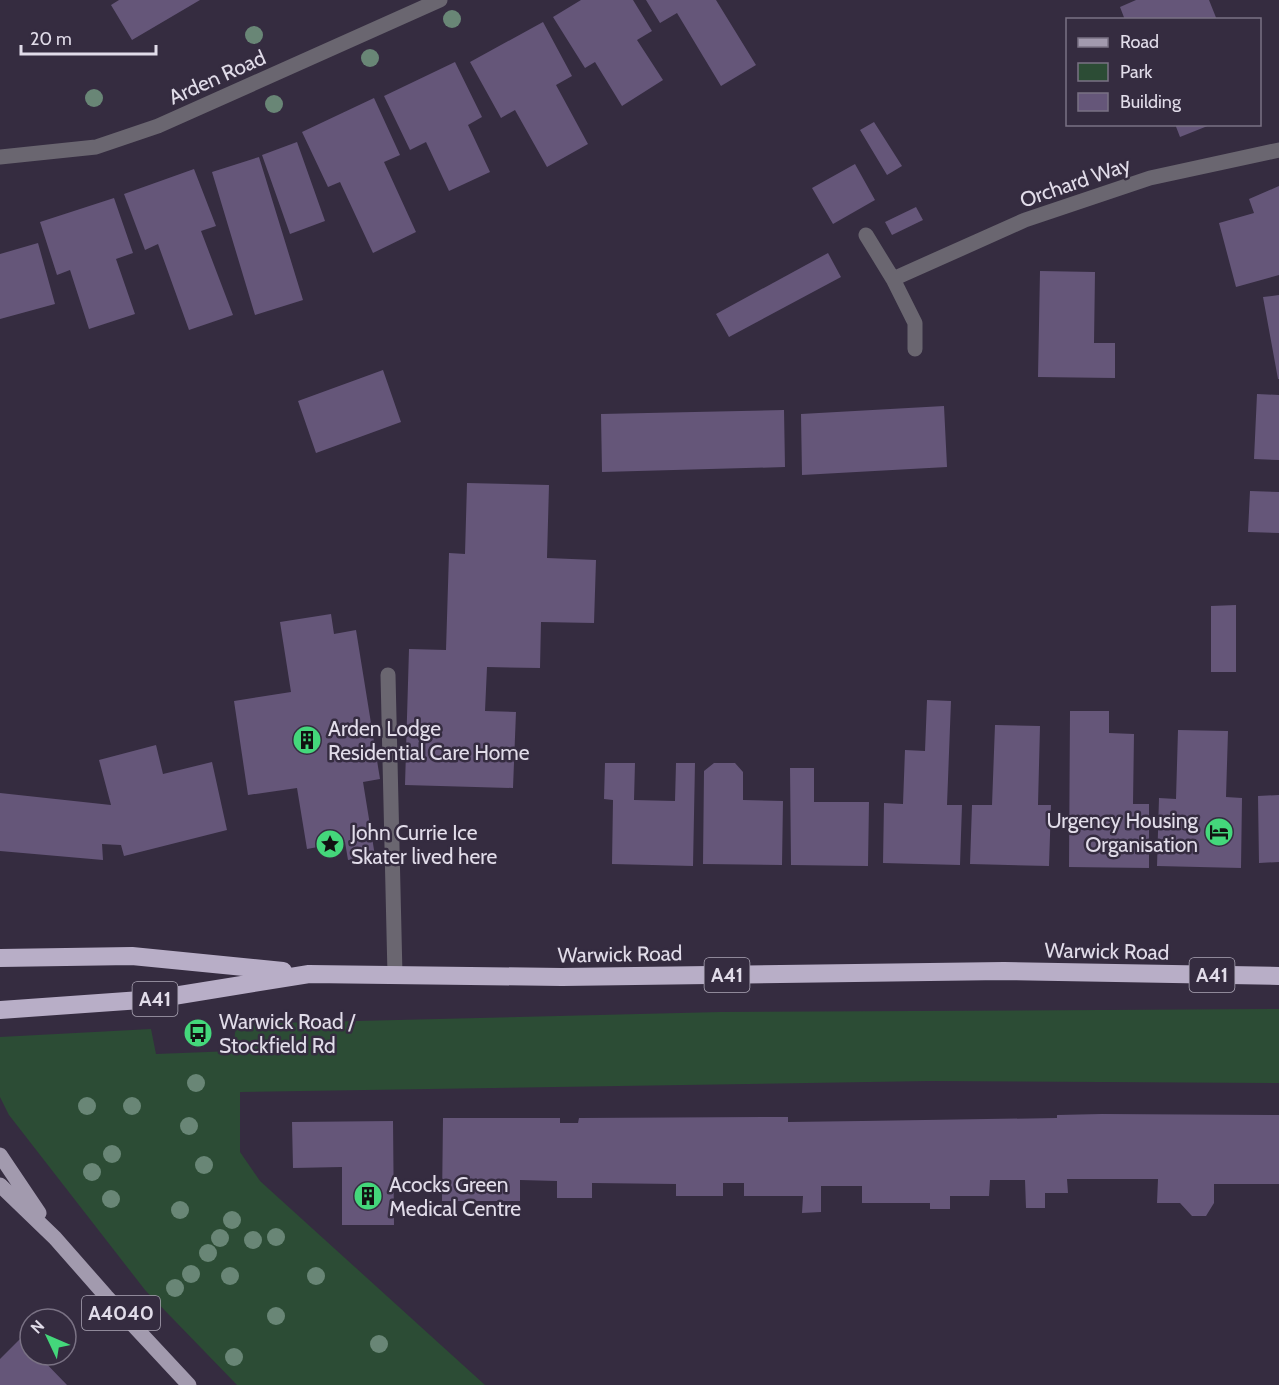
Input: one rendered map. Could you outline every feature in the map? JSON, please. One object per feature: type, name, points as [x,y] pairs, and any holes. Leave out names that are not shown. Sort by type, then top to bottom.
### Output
[{"type":"highway","name":"A41","points":[[0,958],[132,956],[309,974]]},
{"type":"highway","name":"Warwick Road","points":[[0,1010],[155,999],[309,974],[562,977],[1004,971],[1279,976]]},
{"type":"main road","name":"A4040","points":[[0,1155],[55,1238]]},
{"type":"main road","name":"A4040","points":[[0,1185],[55,1238],[189,1385]]},
{"type":"street","name":"Arden Road","points":[[0,157],[96,147],[158,126],[440,0]]},
{"type":"street","name":"Orchard Way","points":[[892,279],[1025,220],[1140,181],[1279,150]]},
{"type":"street","points":[[866,235],[915,323],[915,349]]},
{"type":"street","points":[[388,675],[395,975]]},
{"type":"green space","points":[[1279,1009],[1279,1083],[930,1081],[240,1092],[240,1152],[260,1181],[485,1385],[237,1385],[145,1290],[9,1115],[0,1097],[0,1037],[151,1029],[156,1054],[233,1051],[236,1024],[720,1012]]},
{"type":"building","points":[[119,0],[200,0],[132,40],[111,5]]},
{"type":"building","points":[[581,0],[633,0],[652,31],[637,40],[663,80],[622,106],[595,62],[585,68],[553,17]]},
{"type":"building","points":[[646,0],[716,0],[756,65],[721,86],[677,13],[660,23]]},
{"type":"building","points":[[1136,0],[1209,0],[1216,18],[1124,18],[1120,7]]},
{"type":"building","points":[[543,22],[572,76],[556,85],[588,144],[547,167],[515,110],[501,118],[470,62]]},
{"type":"building","points":[[455,62],[482,117],[468,125],[490,172],[449,191],[426,142],[410,150],[384,96]]},
{"type":"building","points":[[374,98],[400,155],[384,162],[416,232],[373,253],[340,182],[328,187],[302,132]]},
{"type":"building","points":[[874,122],[902,166],[887,175],[860,130]]},
{"type":"building","points":[[1176,126],[1208,126],[1180,137]]},
{"type":"building","points":[[297,142],[325,221],[290,234],[262,155]]},
{"type":"building","points":[[259,157],[303,300],[255,315],[212,172]]},
{"type":"building","points":[[855,164],[875,200],[833,224],[812,188]]},
{"type":"building","points":[[194,169],[216,226],[201,231],[233,315],[189,330],[158,244],[145,250],[124,194]]},
{"type":"building","points":[[1279,186],[1279,275],[1236,287],[1219,223],[1254,213],[1249,199]]},
{"type":"building","points":[[114,198],[133,253],[116,259],[135,314],[89,329],[70,270],[57,275],[40,222]]},
{"type":"building","points":[[916,207],[923,220],[892,235],[885,222]]},
{"type":"building","points":[[38,243],[55,304],[0,319],[0,254]]},
{"type":"building","points":[[828,253],[841,277],[729,337],[716,314]]},
{"type":"building","points":[[1040,271],[1095,272],[1094,343],[1115,343],[1115,378],[1038,377]]},
{"type":"building","points":[[1279,295],[1279,379],[1278,379],[1263,297]]},
{"type":"building","points":[[383,370],[401,422],[316,453],[298,401]]},
{"type":"building","points":[[1257,394],[1279,395],[1279,460],[1254,459]]},
{"type":"building","points":[[944,406],[947,467],[802,475],[801,414]]},
{"type":"building","points":[[784,410],[785,467],[602,472],[601,414]]},
{"type":"building","points":[[467,483],[549,485],[547,558],[596,560],[594,623],[541,622],[540,668],[487,667],[485,711],[516,712],[513,788],[405,785],[409,649],[446,650],[449,553],[465,554]]},
{"type":"building","points":[[1250,491],[1279,492],[1279,533],[1248,532]]},
{"type":"building","points":[[1236,605],[1236,672],[1211,672],[1211,606]]},
{"type":"building","name":"Arden Lodge Residential Care Home","points":[[331,614],[334,634],[356,630],[380,779],[363,782],[375,856],[348,860],[345,842],[307,849],[297,788],[248,795],[234,701],[291,692],[280,622]]},
{"type":"building","points":[[927,700],[951,701],[947,805],[962,805],[960,865],[883,863],[884,803],[903,804],[905,750],[925,751]]},
{"type":"building","points":[[1070,711],[1109,711],[1109,733],[1134,734],[1133,804],[1149,804],[1149,868],[1069,867]]},
{"type":"building","points":[[995,725],[1040,726],[1038,805],[1051,805],[1049,866],[970,864],[972,805],[992,805]]},
{"type":"building","points":[[1178,730],[1228,731],[1226,797],[1242,798],[1241,868],[1157,866],[1159,798],[1176,799]]},
{"type":"building","points":[[156,745],[163,774],[212,762],[227,830],[124,856],[121,845],[102,844],[103,860],[0,851],[0,793],[111,805],[99,760]]},
{"type":"building","points":[[605,763],[635,763],[634,800],[675,801],[676,763],[695,763],[693,866],[612,864],[613,800],[604,799]]},
{"type":"building","points":[[714,763],[735,763],[743,772],[743,800],[783,801],[782,865],[703,864],[704,771]]},
{"type":"building","points":[[790,768],[814,768],[814,802],[869,802],[868,866],[791,865]]},
{"type":"building","points":[[1279,795],[1279,862],[1259,863],[1258,796]]},
{"type":"building","points":[[1057,1115],[1279,1115],[1279,1184],[1214,1184],[1214,1203],[1206,1216],[1192,1216],[1180,1203],[1157,1203],[1158,1179],[1067,1179],[1068,1193],[1045,1193],[1045,1208],[1026,1208],[1025,1180],[990,1180],[989,1196],[950,1196],[950,1209],[930,1209],[930,1203],[862,1203],[862,1186],[821,1186],[821,1212],[802,1213],[803,1196],[744,1196],[744,1183],[723,1183],[723,1196],[676,1196],[676,1184],[592,1183],[592,1198],[557,1198],[557,1181],[520,1180],[520,1201],[442,1201],[443,1118],[560,1118],[560,1123],[578,1123],[579,1118],[788,1117],[788,1122],[1057,1118]]},
{"type":"building","name":"Acocks Green Medical Centre","points":[[393,1121],[394,1225],[342,1225],[342,1167],[293,1168],[292,1122]]},
{"type":"building","points":[[18,1341],[18,1367],[50,1367],[67,1385],[0,1385],[0,1359]]},
{"type":"place","name":"Arden Lodge Residential Care Home","points":[[307,740]]},
{"type":"place","name":"Urgency Housing Organisation","points":[[1219,832]]},
{"type":"place","name":"John Currie Ice Skater lived here","points":[[330,844]]},
{"type":"place","name":"Warwick Road / Stockfield Rd","points":[[198,1033]]},
{"type":"place","name":"Acocks Green Medical Centre","points":[[368,1196]]}]
